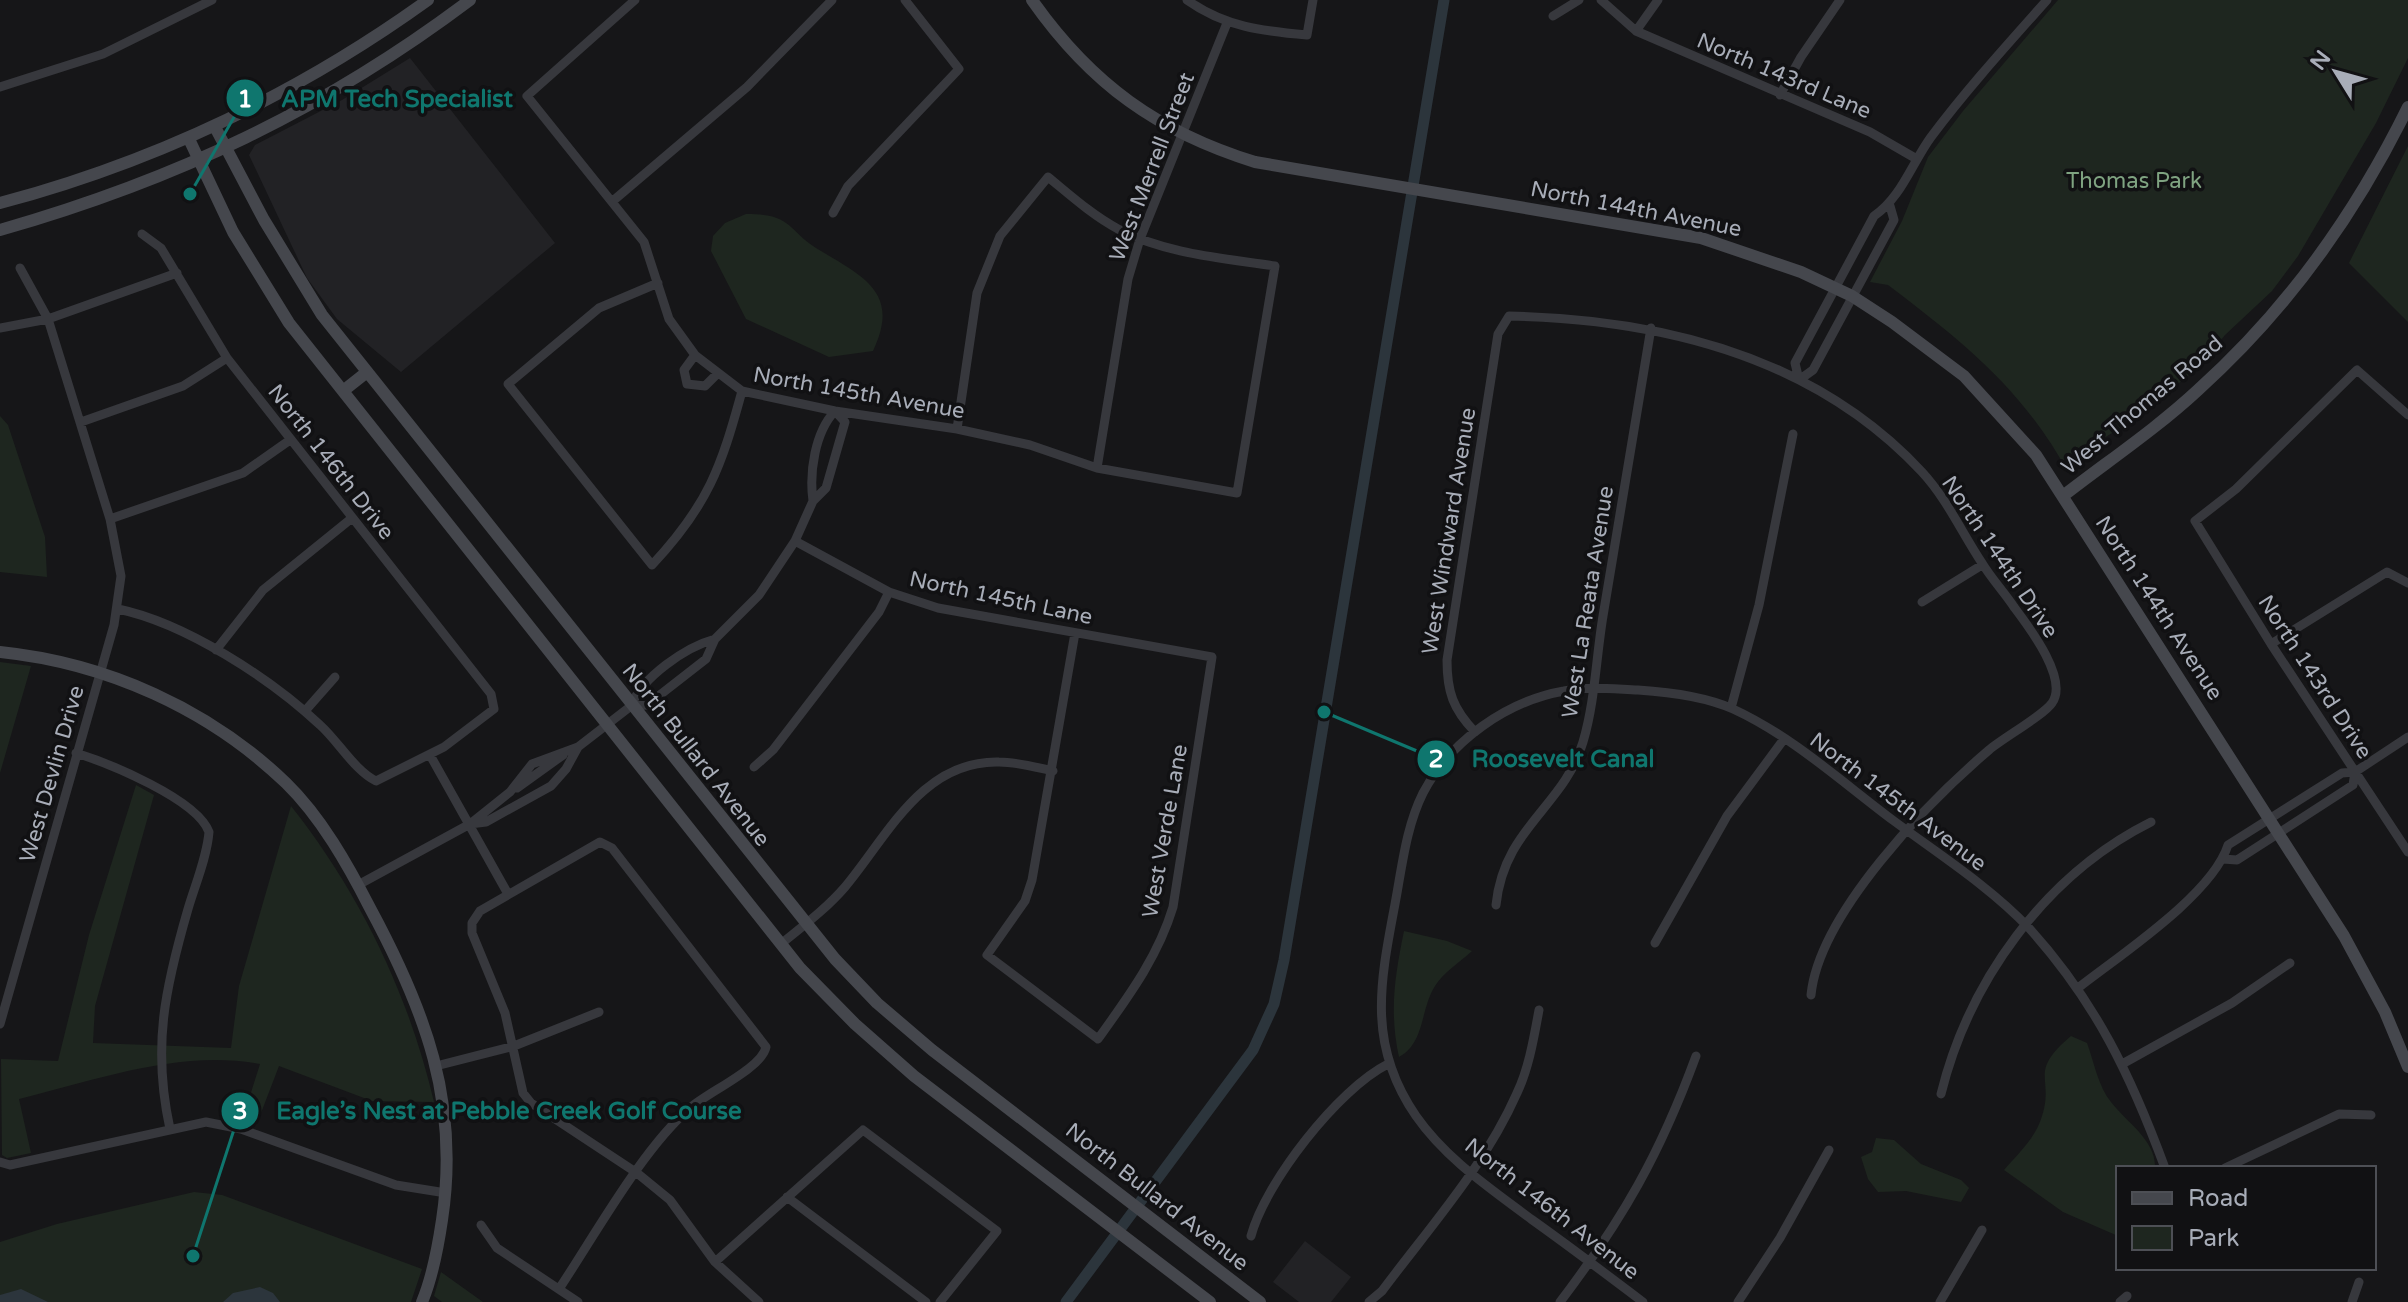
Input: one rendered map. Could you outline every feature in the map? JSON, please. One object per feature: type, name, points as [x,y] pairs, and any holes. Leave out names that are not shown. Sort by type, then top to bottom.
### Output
[{"type":"main road","points":[[0,203],[60,186],[215,127],[334,62],[428,0]]},
{"type":"main road","points":[[0,230],[76,208],[227,148],[361,75],[470,0]]},
{"type":"main road","name":"North 144th Avenue","points":[[1032,0],[1092,72],[1127,102],[1182,136],[1255,162],[1701,238],[1801,272],[1852,296],[1964,376],[2014,428],[2063,496],[2271,818],[2344,936],[2385,1012],[2408,1067]]},
{"type":"main road","name":"West Thomas Road","points":[[2063,496],[2197,391],[2283,302],[2357,200],[2408,107]]},
{"type":"main road","name":"North Bullard Avenue","points":[[215,127],[309,297],[804,925],[857,983],[911,1033],[1260,1302]]},
{"type":"main road","points":[[189,139],[233,232],[270,295],[781,944],[836,1006],[905,1068],[1210,1302]]},
{"type":"main road","points":[[343,391],[367,372]]},
{"type":"main road","points":[[0,652],[51,660],[133,684],[217,728],[285,783],[307,805],[358,885],[415,998],[436,1066],[446,1123],[446,1193],[437,1249],[422,1302]]},
{"type":"street","points":[[0,87],[103,54],[212,0]]},
{"type":"street","name":"North 145th Avenue","points":[[635,0],[527,96],[614,200],[644,242],[669,319],[695,355],[742,391],[835,411],[957,429],[1030,445],[1097,468],[1237,493],[1275,266],[1171,249],[1140,239]]},
{"type":"street","points":[[614,200],[747,87],[832,0]]},
{"type":"street","points":[[833,213],[848,186],[959,69],[905,0]]},
{"type":"street","points":[[1187,0],[1227,23],[1251,30],[1307,35],[1313,0]]},
{"type":"street","points":[[1553,16],[1579,0]]},
{"type":"street","name":"North 143rd Lane","points":[[1601,0],[1636,31],[1870,132],[1915,158]]},
{"type":"street","points":[[1636,31],[1658,0]]},
{"type":"street","points":[[1780,95],[1840,0]]},
{"type":"street","points":[[1890,206],[1894,220],[1813,370],[1799,380],[1795,363],[1874,216],[1890,206],[1915,158],[1957,103],[2047,0]]},
{"type":"street","name":"West Merrell Street","points":[[1097,468],[1120,320],[1140,239],[1227,23]]},
{"type":"street","points":[[957,429],[977,293],[1000,236],[1048,177],[1091,212],[1140,239]]},
{"type":"street","name":"North 146th Drive","points":[[142,234],[161,248],[227,358],[491,694],[494,709],[476,726],[430,755]]},
{"type":"street","name":"West Devlin Drive","points":[[0,1024],[118,609],[121,576],[110,519],[48,319],[20,268]]},
{"type":"street","points":[[0,328],[48,319],[177,273]]},
{"type":"street","points":[[658,283],[599,308],[508,384],[652,565],[698,512],[723,461],[742,391]]},
{"type":"street","name":"North 144th Drive","points":[[1504,321],[1509,316],[1556,317],[1651,328],[1744,356],[1799,380],[1866,424],[1922,472],[1942,498],[1982,565],[2030,631],[2055,676],[2057,689],[2052,704],[2006,736],[1956,778],[1906,830]]},
{"type":"street","name":"West Windward Avenue","points":[[1475,732],[1453,706],[1447,689],[1447,660],[1498,334],[1504,321]]},
{"type":"street","name":"West La Reata Avenue","points":[[1496,905],[1498,882],[1511,849],[1571,771],[1582,747],[1651,328]]},
{"type":"street","points":[[695,355],[684,370],[687,384],[705,386],[718,373]]},
{"type":"street","points":[[81,422],[183,386],[227,358]]},
{"type":"street","name":"North 143rd Drive","points":[[2408,415],[2357,370],[2236,489],[2195,521],[2271,644],[2408,852]]},
{"type":"street","points":[[631,706],[647,705],[706,659],[715,639],[759,595],[795,541],[813,501],[831,478],[845,422],[835,411],[824,422],[810,480],[813,501]]},
{"type":"street","points":[[1731,708],[1759,605],[1793,434]]},
{"type":"street","points":[[110,519],[243,473],[290,440]]},
{"type":"street","points":[[216,650],[263,590],[352,518]]},
{"type":"street","name":"North 145th Lane","points":[[795,541],[889,592],[938,608],[1212,657]]},
{"type":"street","points":[[1922,602],[1982,565]]},
{"type":"street","points":[[2271,644],[2387,572],[2408,583]]},
{"type":"street","points":[[754,767],[773,750],[879,612],[889,592]]},
{"type":"street","points":[[118,609],[216,650],[260,676],[305,711],[365,774],[376,781],[430,755],[508,894]]},
{"type":"street","points":[[781,944],[844,888],[909,803],[941,777],[963,767],[996,762],[1053,771],[1075,633]]},
{"type":"street","points":[[358,885],[470,824],[510,792],[532,764],[578,747],[631,706],[636,692],[696,644],[715,639]]},
{"type":"street","name":"West Verde Lane","points":[[1053,771],[1032,880],[1025,901],[987,955],[1098,1039],[1135,987],[1166,933],[1173,907],[1212,657]]},
{"type":"street","points":[[305,711],[335,677]]},
{"type":"street","name":"North 145th Avenue","points":[[1475,732],[1519,705],[1565,690],[1593,688],[1688,696],[1731,708],[1784,739],[1958,867],[2026,925],[2078,988],[2124,1063],[2156,1138],[2164,1166]]},
{"type":"street","points":[[1251,1236],[1258,1209],[1332,1107],[1366,1075],[1388,1064],[1381,1031],[1380,993],[1410,825],[1423,793],[1444,759],[1475,732]]},
{"type":"street","points":[[2078,988],[2162,923],[2223,859],[2228,845],[2342,773],[2355,772],[2408,737]]},
{"type":"street","points":[[1655,943],[1727,816],[1784,739]]},
{"type":"street","points":[[470,824],[486,822],[551,786],[566,769],[578,747]]},
{"type":"street","points":[[76,753],[151,785],[204,821],[209,832],[171,968],[161,1017],[160,1071],[170,1129]]},
{"type":"street","points":[[2223,859],[2237,860],[2353,785],[2355,772]]},
{"type":"street","points":[[2321,786],[2329,800]]},
{"type":"street","points":[[1941,1094],[1961,1026],[1985,978],[2026,925],[2073,875],[2122,836],[2151,822]]},
{"type":"street","points":[[1811,995],[1813,974],[1824,946],[1906,830]]},
{"type":"street","points":[[559,1289],[637,1173],[684,1114],[764,1054],[763,1039],[612,848],[600,842],[480,911],[471,928],[495,982],[526,1098],[637,1173],[670,1200],[715,1262],[759,1302]]},
{"type":"street","points":[[2124,1063],[2232,1003],[2290,963]]},
{"type":"street","points":[[1369,1302],[1382,1291],[1470,1173],[1503,1123],[1519,1090],[1539,1010]]},
{"type":"street","points":[[436,1066],[514,1046],[599,1012]]},
{"type":"street","points":[[1560,1302],[1590,1262],[1655,1157],[1696,1056]]},
{"type":"street","name":"North 146th Avenue","points":[[1388,1064],[1427,1131],[1470,1173],[1643,1302]]},
{"type":"street","points":[[2229,1166],[2339,1114],[2371,1115]]},
{"type":"street","points":[[0,1162],[10,1165],[206,1122],[241,1129],[396,1185],[446,1193]]},
{"type":"street","points":[[715,1262],[863,1130],[997,1231],[940,1302]]},
{"type":"street","points":[[1738,1302],[1780,1238],[1829,1150]]},
{"type":"street","points":[[787,1197],[926,1302]]},
{"type":"street","points":[[481,1225],[497,1248],[578,1302]]},
{"type":"street","points":[[1940,1302],[1982,1230]]},
{"type":"street","points":[[2352,1302],[2359,1282]]},
{"type":"shaded area","points":[[410,58],[555,243],[401,372],[337,319],[307,278],[249,155],[255,145],[342,100]]},
{"type":"shaded area","points":[[1305,1241],[1351,1277],[1331,1302],[1299,1302],[1273,1282]]},
{"type":"shaded area","points":[[260,1287],[273,1293],[280,1302],[223,1302],[233,1293]]},
{"type":"shaded area","points":[[21,1289],[48,1302],[0,1302],[0,1295]]},
{"type":"green space","name":"Thomas Park","points":[[2058,0],[2408,0],[2408,58],[2376,123],[2298,256],[2272,291],[2225,335],[2199,367],[2129,423],[2097,442],[2069,474],[2032,417],[1989,369],[1888,285],[1870,282],[1902,221],[1928,157]]},
{"type":"green space","points":[[2408,146],[2408,322],[2349,263]]},
{"type":"green space","points":[[746,214],[782,220],[810,244],[864,279],[880,301],[883,315],[873,351],[829,357],[746,319],[711,251],[713,236],[725,223]]},
{"type":"green space","points":[[0,416],[8,425],[45,537],[47,577],[0,572]]},
{"type":"green space","points":[[0,662],[31,666],[0,773]]},
{"type":"green space","points":[[136,785],[154,795],[95,1006],[93,1043],[231,1048],[239,986],[291,806],[339,874],[379,946],[411,1023],[434,1102],[372,1101],[279,1066],[256,1126],[242,1121],[260,1064],[230,1060],[169,1063],[19,1099],[31,1153],[7,1158],[2,1155],[1,1059],[58,1061],[89,935]]},
{"type":"green space","points":[[1404,931],[1447,941],[1472,951],[1435,986],[1418,1035],[1399,1057],[1394,1025],[1394,994]]},
{"type":"green space","points":[[2071,1036],[2087,1043],[2107,1096],[2146,1140],[2154,1158],[2155,1166],[2116,1166],[2116,1235],[2063,1212],[2004,1170],[2035,1133],[2045,1105],[2046,1068],[2057,1049]]},
{"type":"green space","points":[[1876,1138],[1894,1140],[1921,1164],[1961,1180],[1969,1188],[1961,1202],[1906,1191],[1878,1192],[1868,1179],[1861,1157],[1872,1152]]},
{"type":"green space","points":[[194,1192],[222,1195],[422,1269],[411,1302],[0,1302],[0,1242],[57,1224]]},
{"type":"green space","points":[[441,1272],[483,1302],[442,1302],[434,1296]]},
{"type":"waterway","points":[[1066,1302],[1253,1050],[1274,1004],[1284,960],[1444,0]]},
{"type":"place","name":"APM Tech Specialist","points":[[190,194]]},
{"type":"place","name":"Roosevelt Canal","points":[[1324,712]]},
{"type":"place","name":"Eagle’s Nest at Pebble Creek Golf Course","points":[[193,1256]]}]
